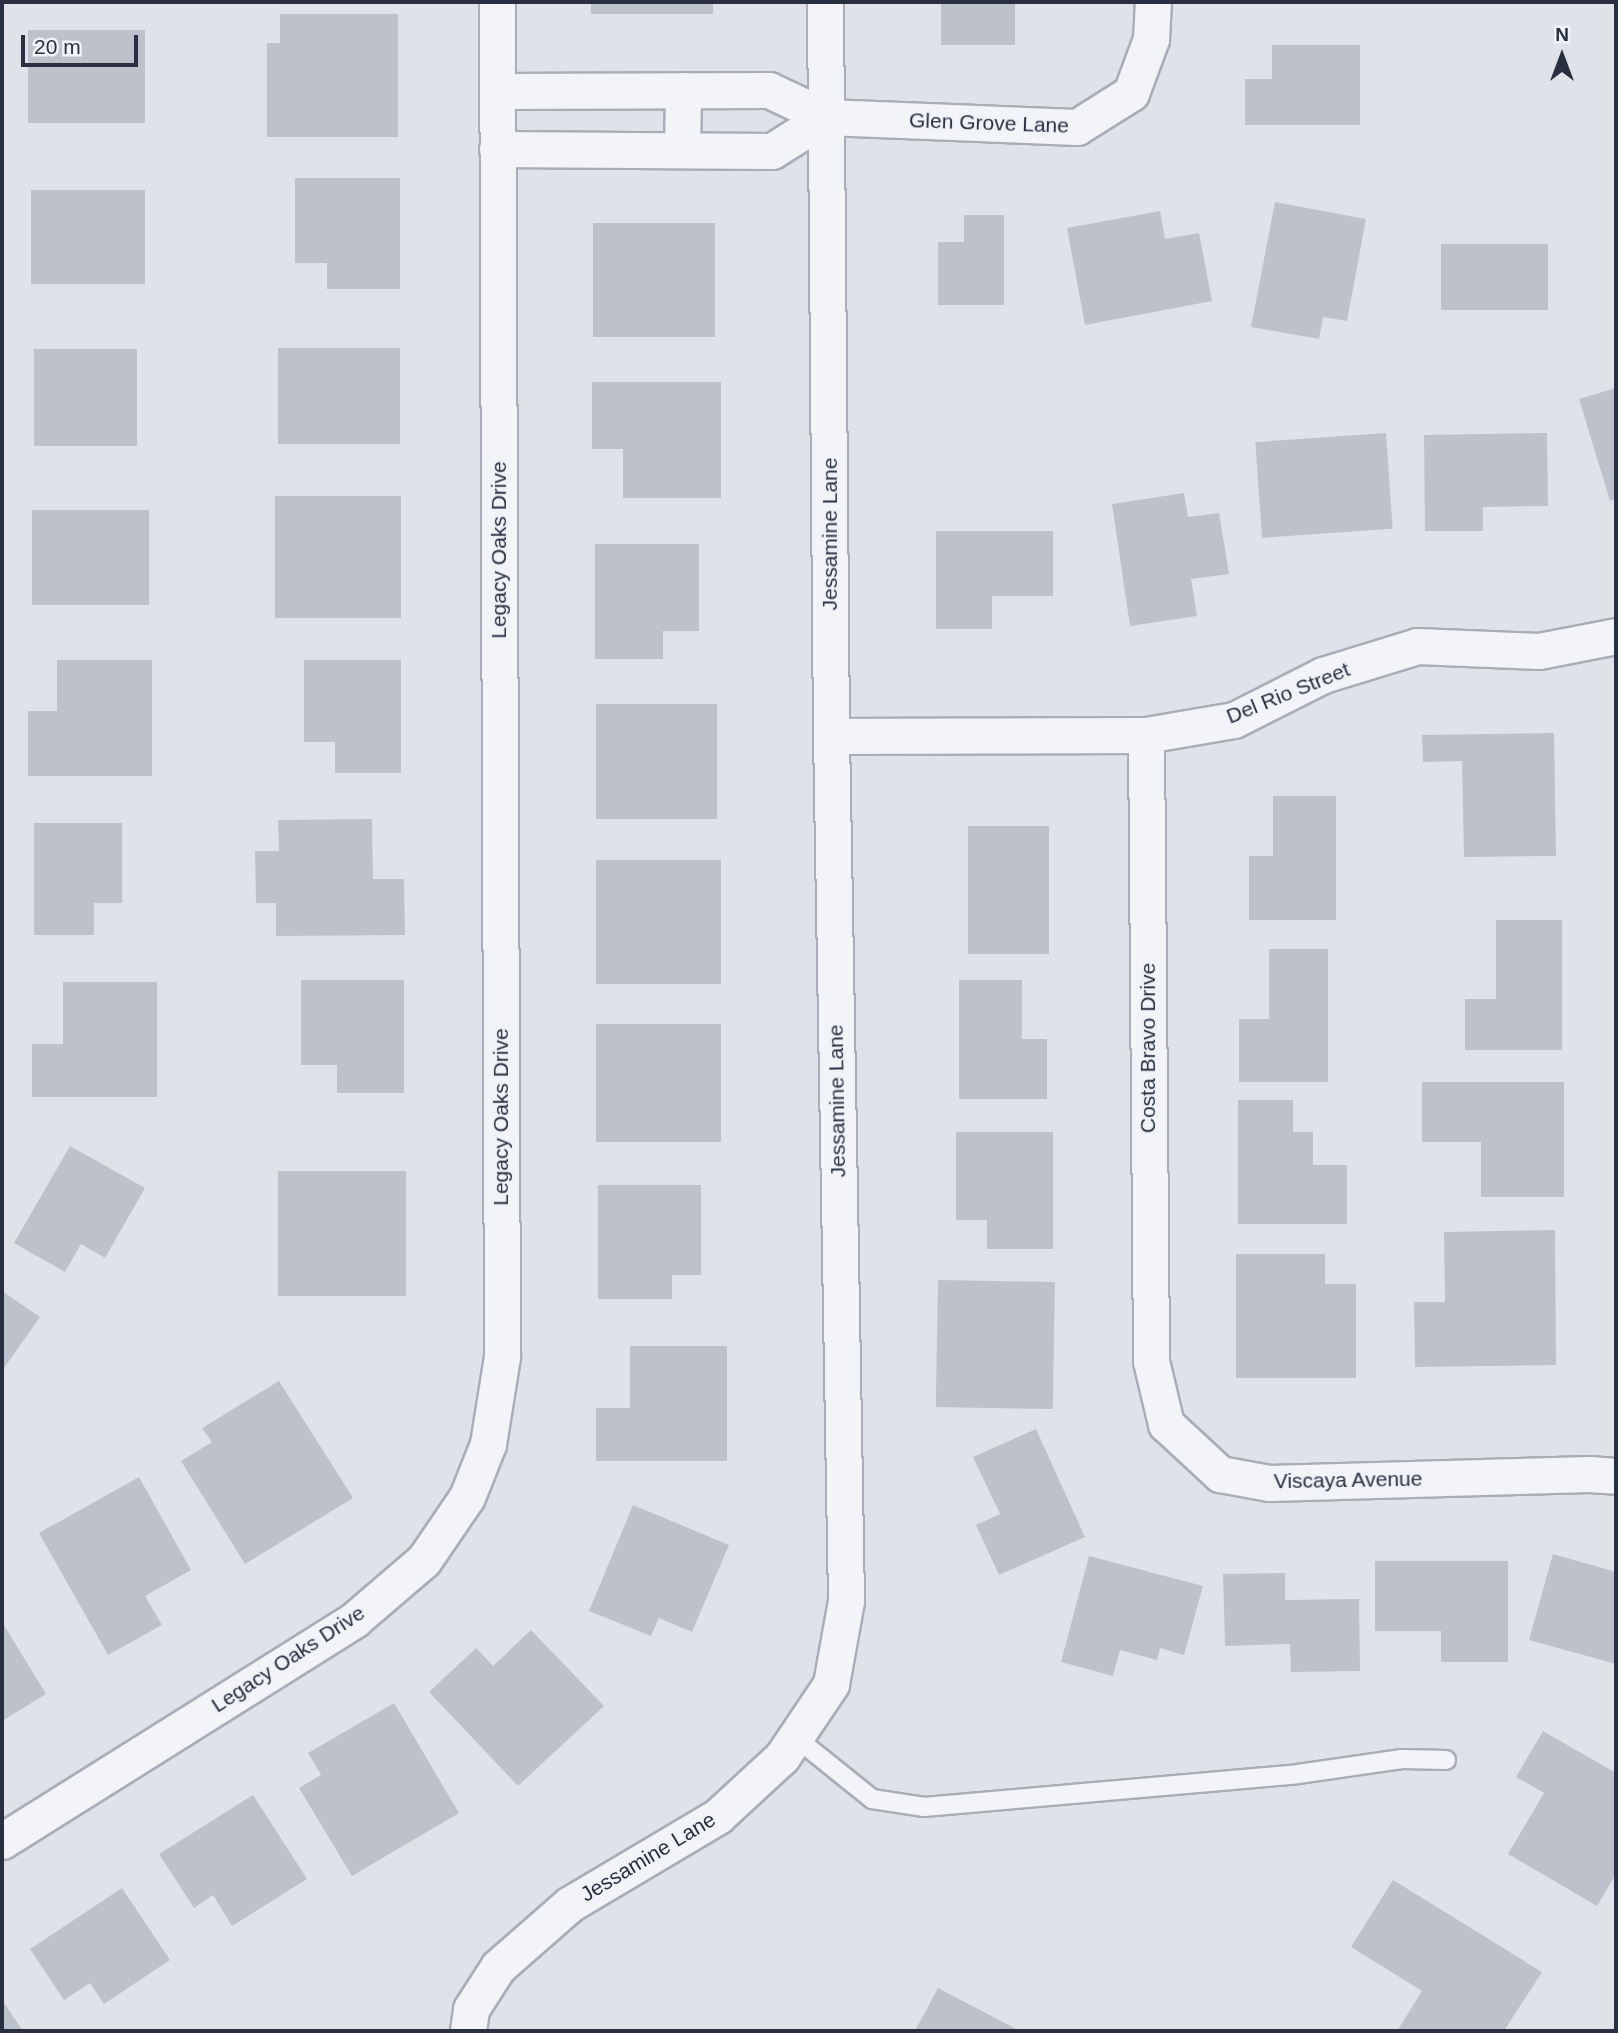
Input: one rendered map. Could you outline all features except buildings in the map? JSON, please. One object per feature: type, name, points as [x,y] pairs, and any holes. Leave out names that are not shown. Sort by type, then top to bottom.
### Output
[{"type":"street","name":"Legacy Oaks Drive","points":[[2,1841],[354,1620],[424,1560],[467,1497],[488,1444],[502,1357],[497,2]]},
{"type":"street","name":"Jessamine Lane","points":[[467,2031],[471,2009],[498,1967],[570,1904],[718,1816],[782,1757],[831,1684],[846,1601],[831,736],[825,2]]},
{"type":"street","name":"Glen Grove Lane","points":[[826,117],[1077,127],[1131,93],[1151,39],[1153,2]]},
{"type":"street","points":[[682,150],[683,90]]},
{"type":"street","points":[[497,91],[769,90],[826,117]]},
{"type":"street","points":[[497,149],[772,150],[826,117]]},
{"type":"street","name":"Del Rio Street","points":[[831,736],[1146,734],[1234,720],[1323,676],[1417,646],[1539,651],[1616,636]]},
{"type":"street","name":"Costa Bravo Drive","points":[[1146,734],[1151,1361]]},
{"type":"street","name":"Viscaya Avenue","points":[[1151,1361],[1166,1424],[1220,1474],[1269,1483],[1588,1474],[1616,1476]]},
{"type":"lane","points":[[795,1737],[872,1799],[924,1807],[1298,1774],[1402,1759],[1446,1760]]}]
